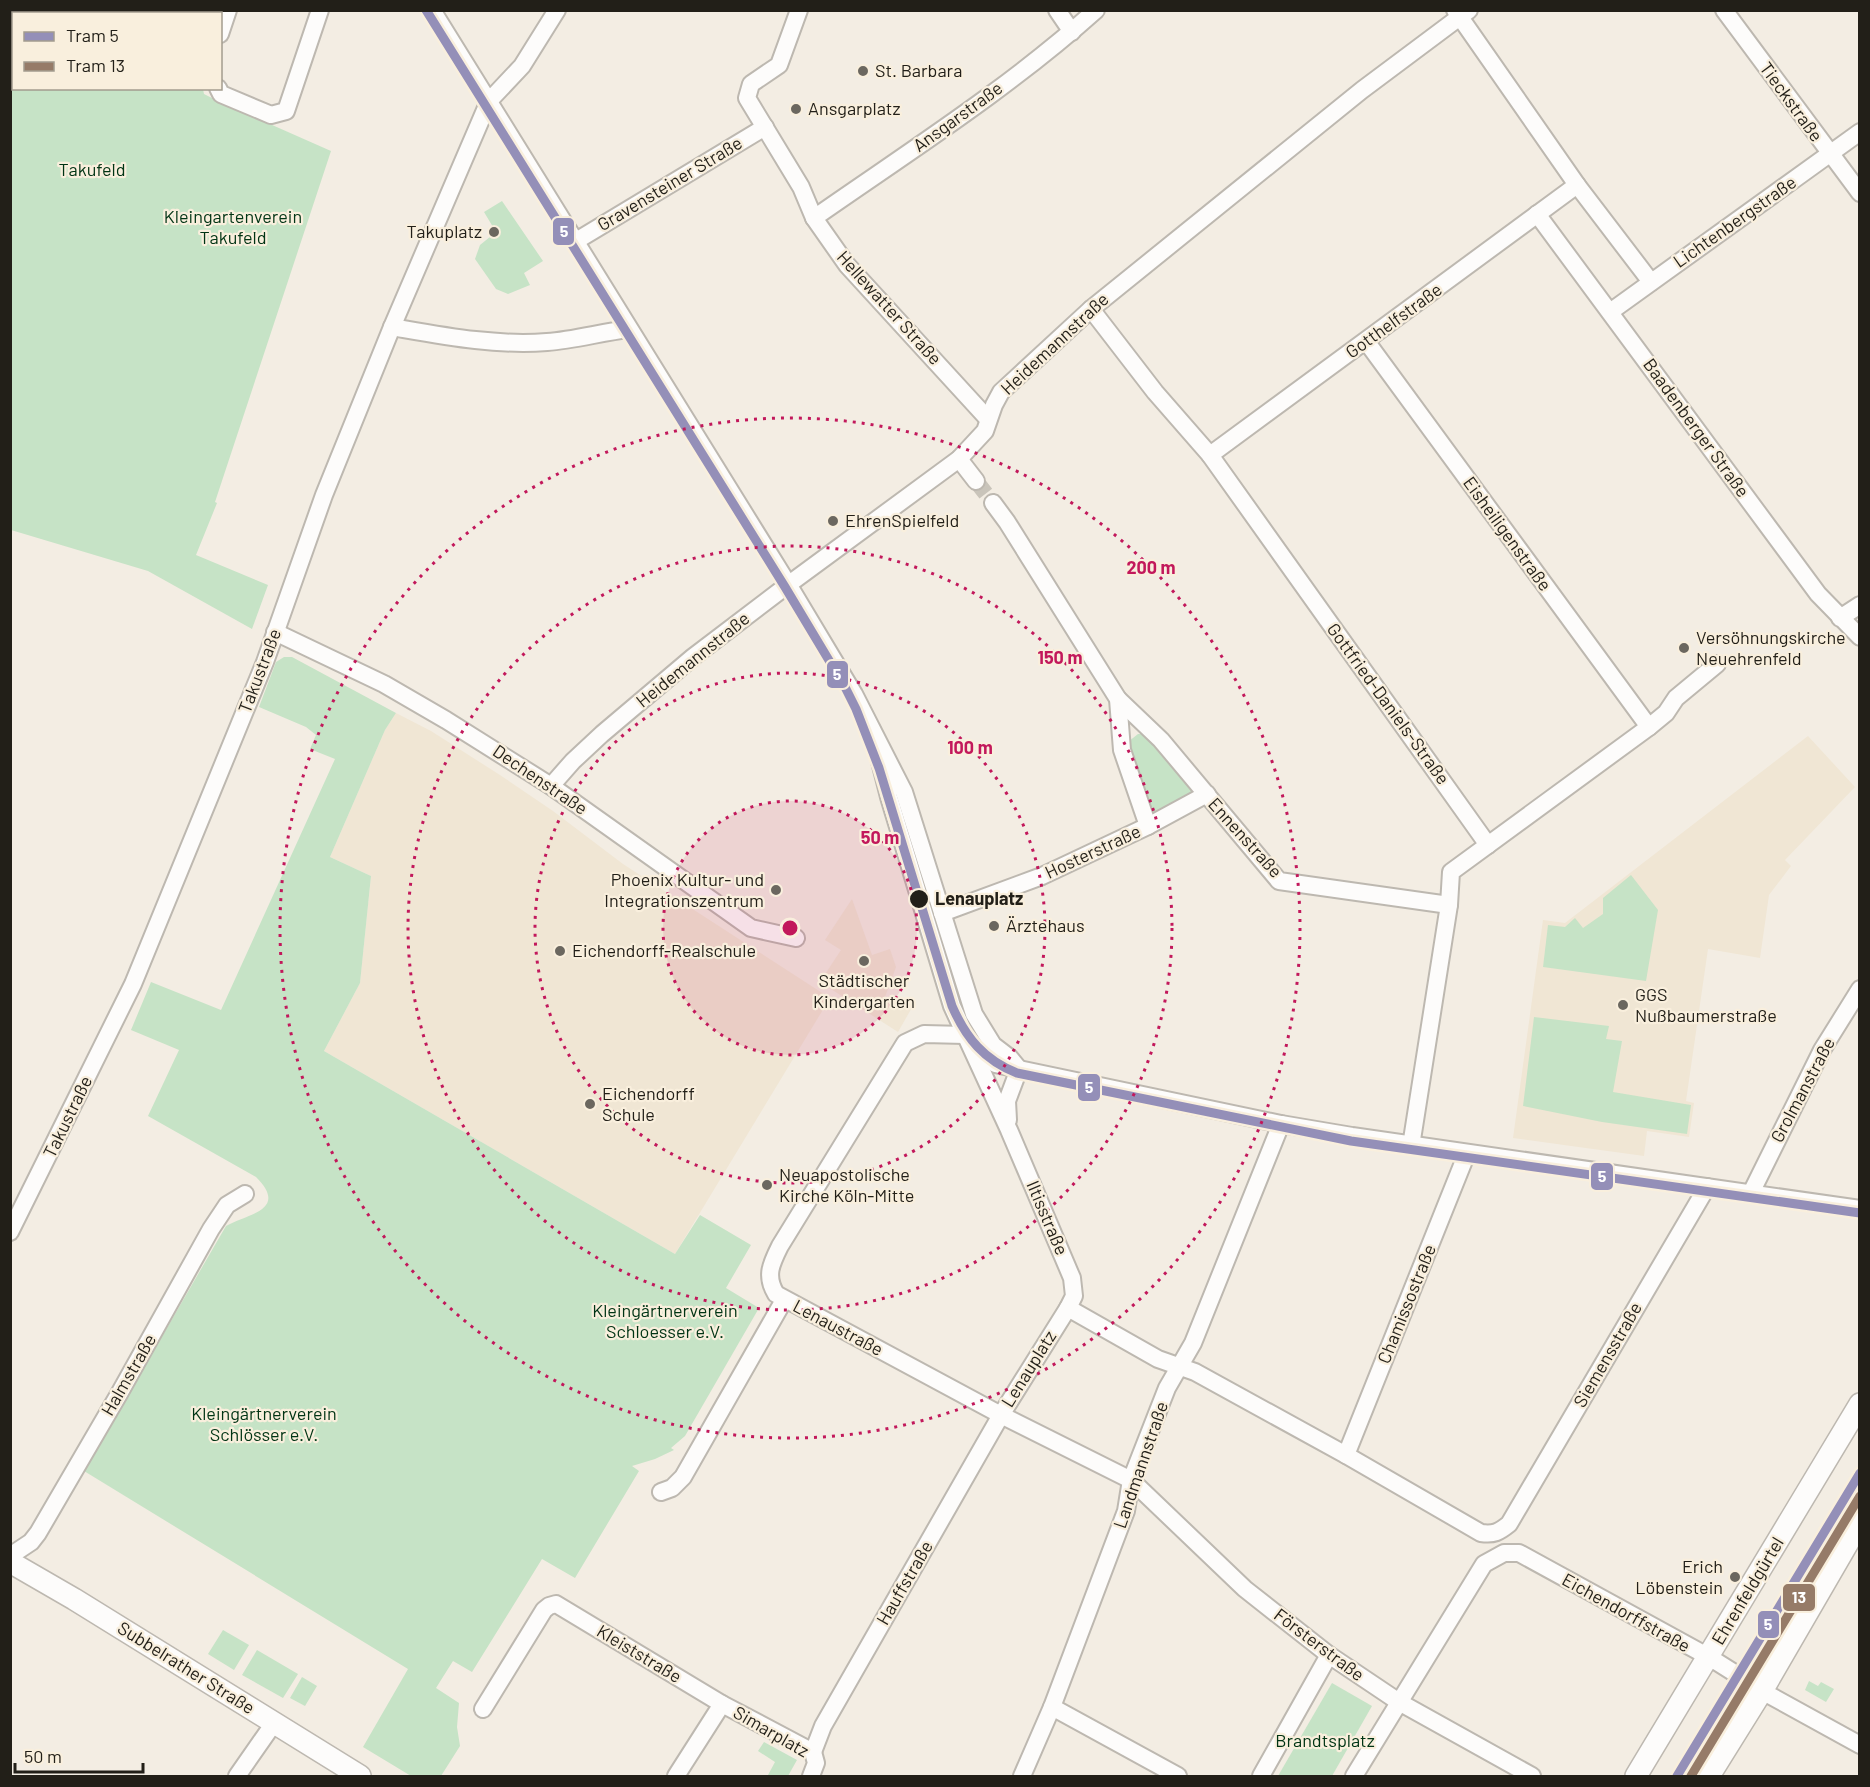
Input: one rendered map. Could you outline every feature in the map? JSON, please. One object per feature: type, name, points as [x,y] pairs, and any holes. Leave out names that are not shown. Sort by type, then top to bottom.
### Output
[{"type":"main road","name":"Ehrenfeldgürtel","points":[[1636,1776],[1860,1404]]},
{"type":"main road","points":[[1709,1776],[1762,1691],[1860,1522]]},
{"type":"main road","name":"Subbelrather Straße","points":[[10,1562],[48,1583],[360,1776]]},
{"type":"street","points":[[222,28],[228,10]]},
{"type":"street","points":[[219,90],[221,94],[271,114],[286,111],[320,10]]},
{"type":"street","name":"Iltisstraße","points":[[432,10],[854,694],[904,792],[969,1000],[979,1024],[993,1045],[1010,1058],[1019,1069]]},
{"type":"street","points":[[489,101],[522,66],[557,10]]},
{"type":"street","name":"Hellewatter Straße","points":[[799,10],[779,65],[751,84],[747,98],[801,187],[814,218],[847,265],[988,419]]},
{"type":"street","points":[[1057,10],[1072,32]]},
{"type":"street","name":"Ansgarstraße","points":[[814,218],[965,114],[1072,32],[1096,10]]},
{"type":"street","name":"Tieckstraße","points":[[1724,10],[1860,193]]},
{"type":"street","points":[[1462,13],[1577,185],[1651,282]]},
{"type":"street","name":"Heidemannstraße","points":[[551,786],[602,734],[693,657],[788,584],[959,459],[985,431],[1001,392],[1090,309],[1362,90],[1462,13]]},
{"type":"street","name":"Takustraße","points":[[10,1232],[128,997],[265,662],[324,495],[392,327],[489,101]]},
{"type":"street","name":"Gravensteiner Straße","points":[[576,241],[765,127]]},
{"type":"street","name":"Lichtenbergstraße","points":[[1610,312],[1860,132]]},
{"type":"street","name":"Gotthelfstraße","points":[[1210,455],[1577,185]]},
{"type":"street","name":"Baadenberger Straße","points":[[1537,214],[1818,594],[1860,637]]},
{"type":"street","name":"Gottfried-Daniels-Straße","points":[[1090,309],[1155,392],[1210,455],[1488,845]]},
{"type":"street","points":[[392,327],[507,344],[550,342],[629,329]]},
{"type":"street","name":"Eisheiligenstraße","points":[[1366,341],[1649,727]]},
{"type":"street","points":[[959,459],[976,481]]},
{"type":"street","name":"Ennenstraße","points":[[993,503],[1118,699],[1161,740],[1279,880],[1449,905]]},
{"type":"street","points":[[1840,618],[1860,605]]},
{"type":"street","name":"Dechenstraße","points":[[275,632],[384,684],[446,720],[551,786],[751,928],[796,938]]},
{"type":"street","points":[[1411,1146],[1449,905],[1451,872],[1649,727],[1666,713],[1676,698],[1717,664]]},
{"type":"street","name":"Ennenstraße","points":[[1118,699],[1122,750],[1148,826]]},
{"type":"street","name":"Iltisstraße","points":[[873,730],[888,797],[952,1006],[1009,1130],[1072,1278],[1074,1296],[1068,1308]]},
{"type":"street","name":"Hosterstraße","points":[[942,912],[1042,876],[1148,826],[1207,795]]},
{"type":"street","name":"Grolmanstraße","points":[[1751,1193],[1822,1050],[1860,989]]},
{"type":"street","points":[[784,1300],[776,1294],[769,1278],[770,1268],[905,1043],[924,1034],[965,1035]]},
{"type":"street","name":"Iltisstraße","points":[[965,1035],[988,1060],[995,1064],[1019,1069]]},
{"type":"street","points":[[1019,1069],[1281,1124],[1411,1146],[1860,1209]]},
{"type":"street","name":"Iltisstraße","points":[[1009,1130],[1007,1101],[1019,1069]]},
{"type":"street","name":"Landmannstraße","points":[[1022,1776],[1052,1707],[1126,1511],[1131,1480],[1167,1388],[1194,1343],[1281,1124]]},
{"type":"street","name":"Chamissostraße","points":[[1346,1455],[1467,1153]]},
{"type":"street","name":"Siemensstraße","points":[[1346,1455],[1481,1533],[1490,1535],[1497,1533],[1509,1524],[1707,1187]]},
{"type":"street","name":"Halmstraße","points":[[10,1556],[31,1542],[38,1533],[211,1229],[227,1205],[245,1194]]},
{"type":"street","name":"Lenaustraße","points":[[661,1492],[672,1488],[683,1477],[784,1300],[1001,1415]]},
{"type":"street","points":[[1068,1308],[1158,1359],[1196,1372],[1346,1455]]},
{"type":"street","name":"Lenauplatz","points":[[1068,1308],[1001,1415],[1131,1480]]},
{"type":"street","name":"Hauffstraße","points":[[813,1752],[823,1726],[1001,1415]]},
{"type":"street","name":"Försterstraße","points":[[1131,1480],[1245,1589],[1329,1655],[1399,1702],[1532,1776]]},
{"type":"street","name":"Eichendorffstraße","points":[[1399,1702],[1484,1564],[1504,1553],[1519,1553],[1709,1657],[1762,1691],[1860,1745]]},
{"type":"street","name":"Kleiststraße","points":[[483,1709],[544,1610],[556,1605],[722,1704]]},
{"type":"street","points":[[1260,1776],[1329,1655]]},
{"type":"street","points":[[1354,1776],[1399,1702]]},
{"type":"street","name":"Simarplatz","points":[[676,1776],[722,1704],[813,1752],[816,1763],[811,1776]]},
{"type":"street","points":[[1052,1707],[1178,1776]]},
{"type":"street","points":[[237,1776],[273,1723]]},
{"type":"shaded area","name":"Eichendorff-Realschule","points":[[396,713],[431,731],[500,775],[553,811],[623,864],[830,998],[675,1254],[324,1051],[360,983],[371,876],[330,857],[385,730]]},
{"type":"shaded area","points":[[1808,736],[1855,787],[1785,860],[1791,866],[1769,895],[1760,958],[1708,949],[1686,1101],[1694,1103],[1689,1137],[1647,1131],[1644,1156],[1513,1138],[1543,920],[1565,923]]},
{"type":"shaded area","name":"Städtischer Kindergarten","points":[[852,899],[872,955],[890,949],[896,967],[885,997],[914,1004],[898,1032],[820,982],[841,950],[825,940]]},
{"type":"green space","name":"Takufeld","points":[[208,10],[213,12],[12,12],[12,90],[203,90],[204,94],[218,101],[331,151],[215,502],[217,503],[196,555],[268,585],[252,629],[148,571],[11,530],[10,11]]},
{"type":"green space","points":[[502,201],[543,261],[524,273],[530,285],[508,294],[496,289],[475,259],[480,245],[496,232],[484,212]]},
{"type":"green space","points":[[284,657],[292,657],[396,713],[385,730],[330,857],[371,876],[360,983],[324,1051],[675,1254],[700,1215],[751,1245],[726,1288],[759,1308],[685,1436],[671,1448],[674,1450],[632,1466],[639,1471],[575,1578],[542,1559],[472,1672],[453,1661],[436,1688],[459,1703],[457,1727],[460,1746],[441,1776],[411,1776],[363,1747],[408,1669],[84,1471],[226,1226],[254,1214],[267,1204],[268,1197],[265,1188],[256,1177],[148,1116],[179,1050],[131,1030],[151,982],[221,1010],[335,759],[310,749],[316,735],[306,727],[259,707],[276,662]]},
{"type":"green space","points":[[1138,734],[1145,734],[1191,786],[1194,793],[1158,812],[1148,812],[1128,742]]},
{"type":"green space","points":[[1631,875],[1658,910],[1646,981],[1543,967],[1548,925],[1565,927],[1575,918],[1583,928],[1603,914],[1603,898]]},
{"type":"green space","points":[[1534,1017],[1609,1026],[1606,1039],[1622,1041],[1613,1092],[1691,1105],[1687,1134],[1602,1122],[1523,1106]]},
{"type":"green space","points":[[223,1630],[249,1645],[234,1670],[208,1654]]},
{"type":"green space","points":[[257,1650],[298,1674],[283,1698],[242,1675]]},
{"type":"green space","points":[[302,1677],[317,1686],[305,1706],[290,1698]]},
{"type":"green space","points":[[1809,1681],[1818,1686],[1821,1682],[1834,1689],[1826,1702],[1805,1690]]},
{"type":"green space","name":"Brandtsplatz","points":[[1332,1683],[1372,1706],[1332,1776],[1278,1776]]},
{"type":"green space","points":[[764,1742],[797,1760],[788,1776],[768,1775],[775,1762],[758,1751]]},
{"type":"tunnel","points":[[976,481],[993,503]]},
{"type":"tram line","name":"5","points":[[426,10],[845,687],[879,768],[952,1006],[963,1028],[986,1055],[1017,1073],[1351,1141],[1860,1213]]},
{"type":"tram line","name":"5","points":[[1677,1776],[1860,1473]]},
{"type":"tram line","name":"13","points":[[1691,1776],[1860,1496]]},
{"type":"place","name":"St. Barbara","points":[[863,71]]},
{"type":"place","name":"Ansgarplatz","points":[[796,109]]},
{"type":"place","name":"Takuplatz","points":[[494,232]]},
{"type":"place","name":"EhrenSpielfeld","points":[[833,521]]},
{"type":"place","name":"Versöhnungskirche Neuehrenfeld","points":[[1684,648]]},
{"type":"place","name":"Phoenix Kultur- und Integrationszentrum","points":[[776,890]]},
{"type":"place","name":"Lenauplatz","points":[[919,899]]},
{"type":"place","name":"Ärztehaus","points":[[994,926]]},
{"type":"place","name":"Eichendorff-Realschule","points":[[560,951]]},
{"type":"place","name":"Städtischer Kindergarten","points":[[864,961]]},
{"type":"place","name":"GGS Nußbaumerstraße","points":[[1623,1005]]},
{"type":"place","name":"Eichendorff Schule","points":[[590,1104]]},
{"type":"place","name":"Neuapostolische Kirche Köln-Mitte","points":[[767,1185]]},
{"type":"place","name":"Erich Löbenstein","points":[[1735,1577]]},
{"type":"park label","name":"Kleingartenverein Takufeld","points":[[233,227]]},
{"type":"park label","name":"Kleingärtnerverein Schloesser e.V.","points":[[665,1321]]},
{"type":"park label","name":"Kleingärtnerverein Schlösser e.V.","points":[[264,1424]]}]
